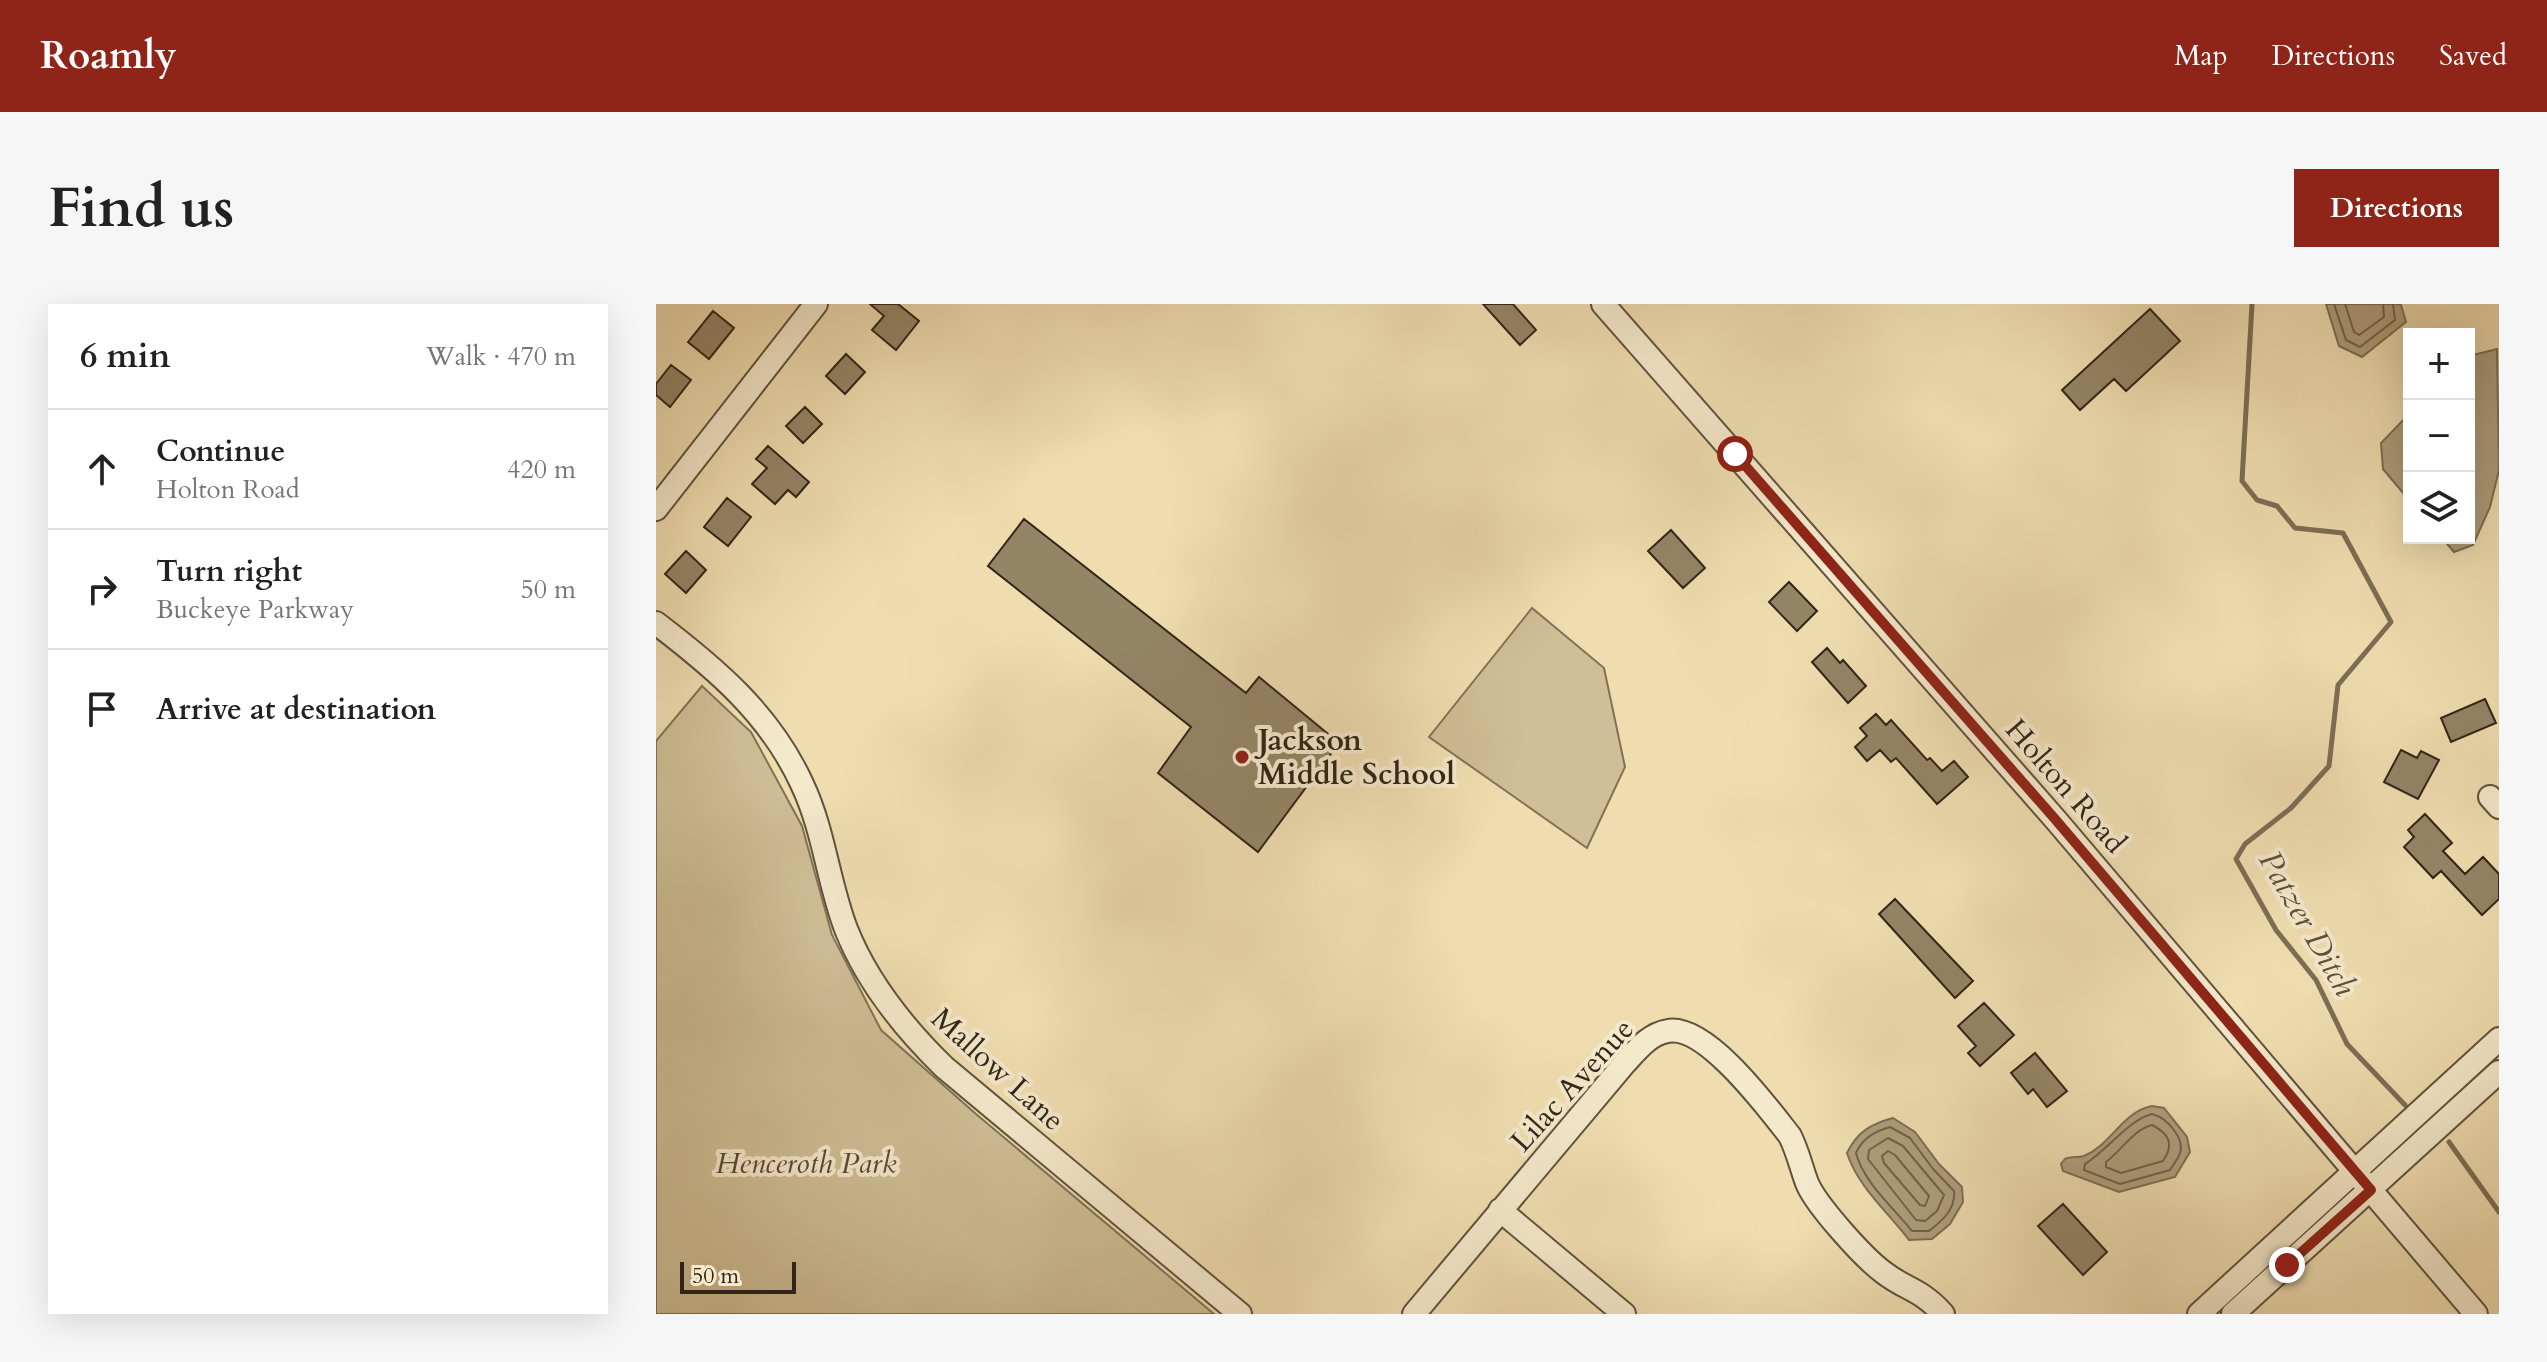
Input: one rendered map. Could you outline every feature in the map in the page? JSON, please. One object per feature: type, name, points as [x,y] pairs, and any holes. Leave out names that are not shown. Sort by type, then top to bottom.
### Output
[{"type":"street","points":[[656,509],[816,304]]},
{"type":"street","name":"Holton Road","points":[[1603,304],[2055,819],[2476,1314]]},
{"type":"street","name":"Mallow Lane","points":[[656,623],[720,673],[768,725],[788,758],[820,827],[847,930],[871,978],[918,1042],[1240,1314]]},
{"type":"street","name":"Lilac Avenue","points":[[1414,1314],[1647,1040],[1672,1030],[1686,1032],[1713,1048],[1781,1125],[1797,1151],[1807,1185],[1818,1202],[1884,1273],[1930,1299],[1943,1314]]},
{"type":"street","points":[[2199,1314],[2499,1039]]},
{"type":"street","points":[[2233,1314],[2499,1072]]},
{"type":"street","points":[[1500,1210],[1624,1314]]},
{"type":"green space","points":[[1532,608],[1604,668],[1625,767],[1587,848],[1429,737]]},
{"type":"green space","name":"Henceroth Park","points":[[702,686],[751,732],[802,826],[832,935],[881,1030],[1214,1314],[656,1314],[656,741]]},
{"type":"water","points":[[2326,304],[2398,304],[2406,322],[2362,357],[2339,346]]},
{"type":"water","points":[[2497,349],[2499,470],[2490,507],[2475,541],[2475,400],[2475,354]]},
{"type":"water","points":[[2403,420],[2403,493],[2383,469],[2381,443]]},
{"type":"water","points":[[2447,544],[2473,544],[2473,545],[2454,552]]},
{"type":"water","points":[[2152,1106],[2164,1108],[2187,1137],[2190,1152],[2175,1177],[2119,1192],[2063,1171],[2061,1164],[2065,1159],[2093,1151],[2133,1115]]},
{"type":"water","points":[[1893,1118],[1915,1132],[1939,1164],[1962,1187],[1963,1202],[1950,1224],[1932,1239],[1909,1240],[1858,1177],[1847,1153],[1866,1130]]},
{"type":"building","points":[[870,304],[898,304],[919,321],[896,350],[872,330],[884,316]]},
{"type":"building","points":[[1483,304],[1513,304],[1536,330],[1520,345]]},
{"type":"building","points":[[2150,309],[2180,341],[2126,391],[2114,379],[2080,410],[2062,390]]},
{"type":"building","points":[[713,311],[734,328],[709,359],[688,342]]},
{"type":"building","points":[[846,354],[865,372],[845,394],[826,376]]},
{"type":"building","points":[[671,365],[691,380],[670,407],[656,395],[656,384]]},
{"type":"building","points":[[805,407],[822,424],[803,443],[786,426]]},
{"type":"building","points":[[768,446],[809,482],[796,497],[788,490],[775,504],[752,484],[767,468],[756,459]]},
{"type":"building","points":[[727,498],[751,517],[728,546],[704,527]]},
{"type":"building","points":[[1024,519],[1246,693],[1259,677],[1339,743],[1258,852],[1158,773],[1191,727],[988,566]]},
{"type":"building","points":[[1671,530],[1705,568],[1683,588],[1648,551]]},
{"type":"building","points":[[686,551],[706,570],[686,593],[665,574]]},
{"type":"building","points":[[1789,582],[1817,611],[1797,631],[1769,602]]},
{"type":"building","points":[[1827,648],[1840,663],[1843,660],[1866,686],[1848,703],[1812,662]]},
{"type":"building","points":[[2485,699],[2496,723],[2451,742],[2441,718]]},
{"type":"building","points":[[1876,714],[1886,725],[1891,720],[1927,760],[1930,758],[1942,771],[1954,761],[1968,777],[1937,804],[1896,758],[1891,762],[1880,750],[1867,761],[1855,747],[1867,736],[1860,728]]},
{"type":"building","points":[[2401,750],[2417,758],[2421,751],[2439,760],[2418,799],[2384,782]]},
{"type":"building","points":[[2425,814],[2452,843],[2443,851],[2465,874],[2483,857],[2499,874],[2499,899],[2482,915],[2441,871],[2433,878],[2404,847],[2414,837],[2408,830]]},
{"type":"building","points":[[1895,899],[1973,981],[1955,998],[1879,914]]},
{"type":"building","points":[[1984,1003],[2014,1035],[1980,1066],[1968,1053],[1976,1046],[1958,1026]]},
{"type":"building","points":[[2035,1053],[2067,1091],[2047,1107],[2033,1089],[2028,1094],[2011,1073]]},
{"type":"building","points":[[2063,1204],[2107,1252],[2083,1275],[2038,1226]]},
{"type":"waterway","name":"Patzer Ditch","points":[[2252,304],[2242,481],[2257,500],[2277,506],[2295,528],[2343,533],[2391,622],[2338,685],[2329,766],[2291,808],[2245,844],[2236,859],[2276,930],[2316,980],[2347,1044],[2405,1105]]},
{"type":"waterway","name":"Patzer Ditch","points":[[2449,1142],[2499,1212]]},
{"type":"place","name":"Jackson Middle School","points":[[1242,757]]},
{"type":"route","points":[[1735,454],[2055,819],[2371,1190],[2287,1265]]}]
